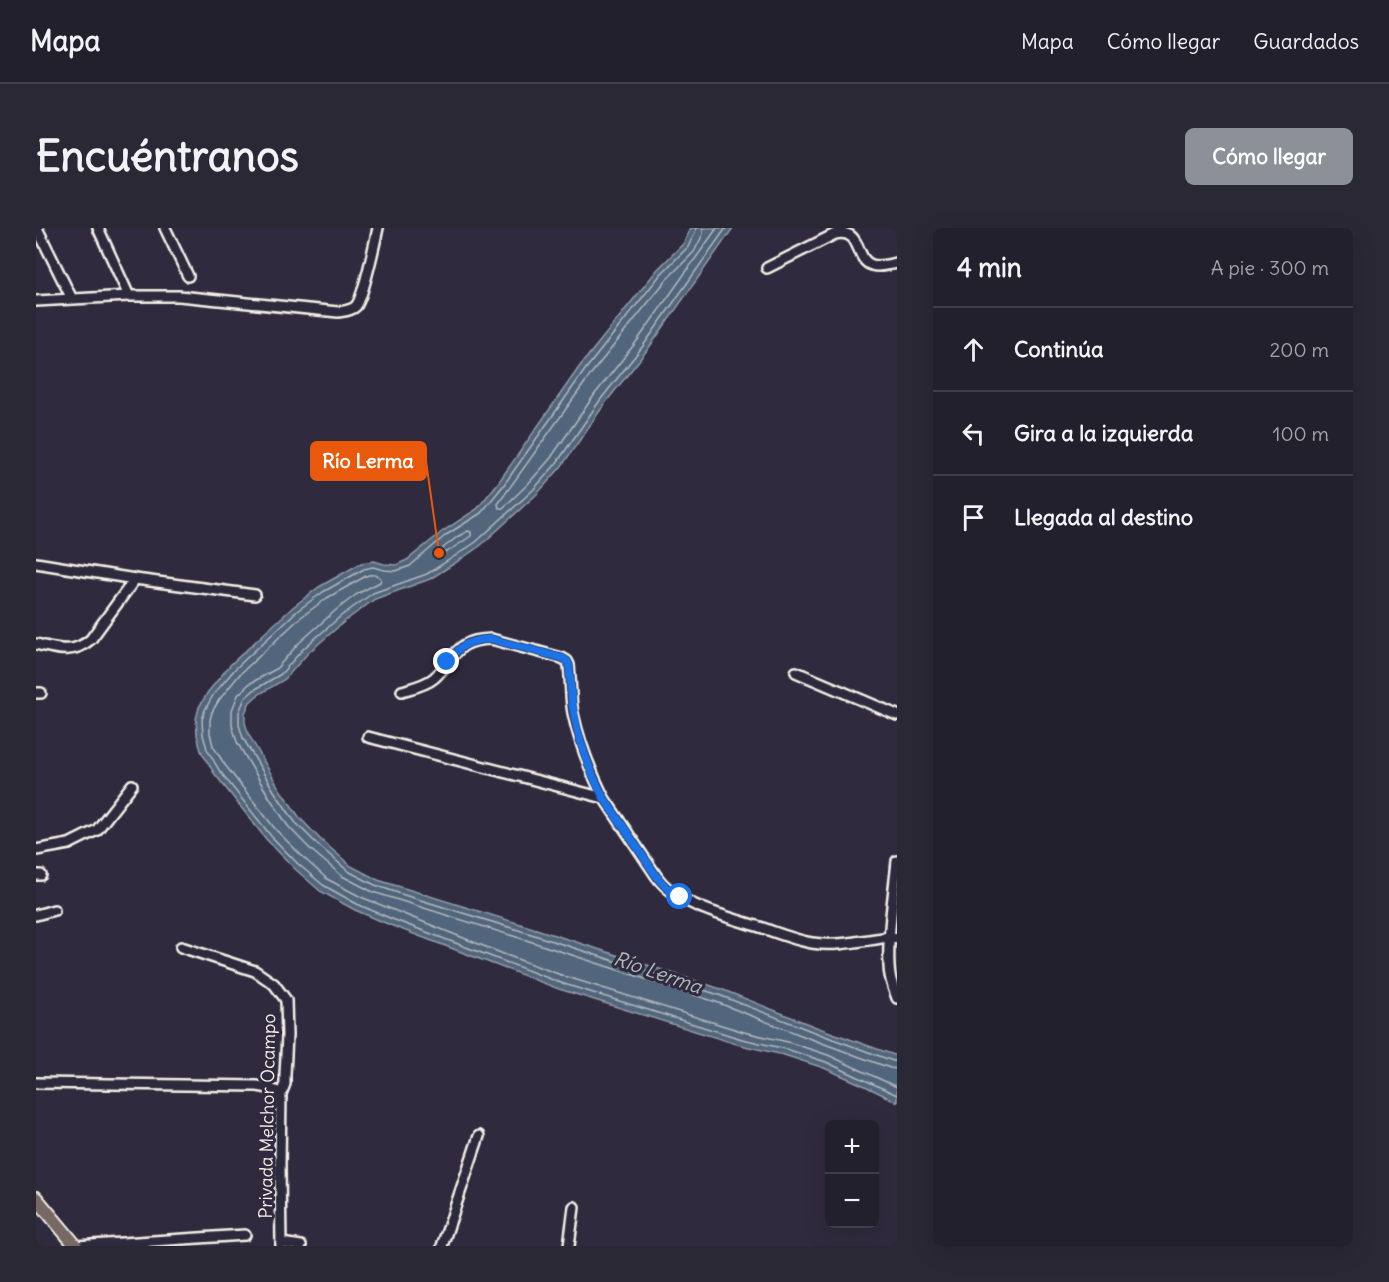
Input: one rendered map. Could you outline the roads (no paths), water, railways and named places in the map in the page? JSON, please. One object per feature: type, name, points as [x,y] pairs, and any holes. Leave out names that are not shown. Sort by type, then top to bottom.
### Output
[{"type":"main road","points":[[36,1198],[76,1246]]},
{"type":"street","points":[[37,228],[72,299]]},
{"type":"street","points":[[98,228],[129,296]]},
{"type":"street","points":[[165,228],[188,276]]},
{"type":"street","points":[[36,301],[169,296],[199,297],[338,312],[348,311],[356,306],[361,295],[378,228]]},
{"type":"street","points":[[767,268],[842,232],[854,238],[867,262],[872,265],[897,263]]},
{"type":"street","points":[[36,563],[255,595]]},
{"type":"street","points":[[36,645],[65,650],[85,645],[135,579]]},
{"type":"street","points":[[402,691],[431,681],[457,650],[479,639],[491,639],[562,658],[569,665],[573,712],[594,777],[604,798],[661,882],[680,897],[698,906],[812,943],[837,944],[893,937]]},
{"type":"street","points":[[796,672],[897,715]]},
{"type":"street","points":[[368,737],[604,798]]},
{"type":"street","points":[[36,850],[69,844],[97,830],[132,785]]},
{"type":"street","points":[[897,861],[889,966],[891,983],[897,998]]},
{"type":"street","points":[[36,915],[54,910]]},
{"type":"street","name":"Privada Melchor Ocampo","points":[[181,947],[255,971],[274,984],[286,1000],[288,1035],[285,1084],[281,1094],[281,1244]]},
{"type":"street","points":[[36,1083],[257,1086],[281,1094]]},
{"type":"street","points":[[442,1246],[479,1136]]},
{"type":"street","points":[[569,1246],[574,1207]]},
{"type":"street","points":[[76,1246],[244,1235]]},
{"type":"street","points":[[281,1244],[301,1246]]},
{"type":"water","points":[[691,228],[733,228],[648,349],[606,402],[561,467],[537,494],[480,546],[455,563],[430,579],[375,599],[345,621],[308,653],[285,679],[250,702],[245,713],[245,723],[249,735],[279,788],[300,818],[351,866],[378,880],[721,989],[897,1056],[897,1102],[824,1068],[784,1055],[740,1045],[559,989],[355,910],[320,891],[266,839],[214,773],[201,751],[197,735],[196,719],[199,707],[208,692],[230,665],[293,607],[319,587],[361,563],[374,561],[396,565],[407,560],[443,531],[477,509],[498,483],[580,366],[657,270],[683,244]]},
{"type":"place","name":"Río Lerma","points":[[439,553]]}]
